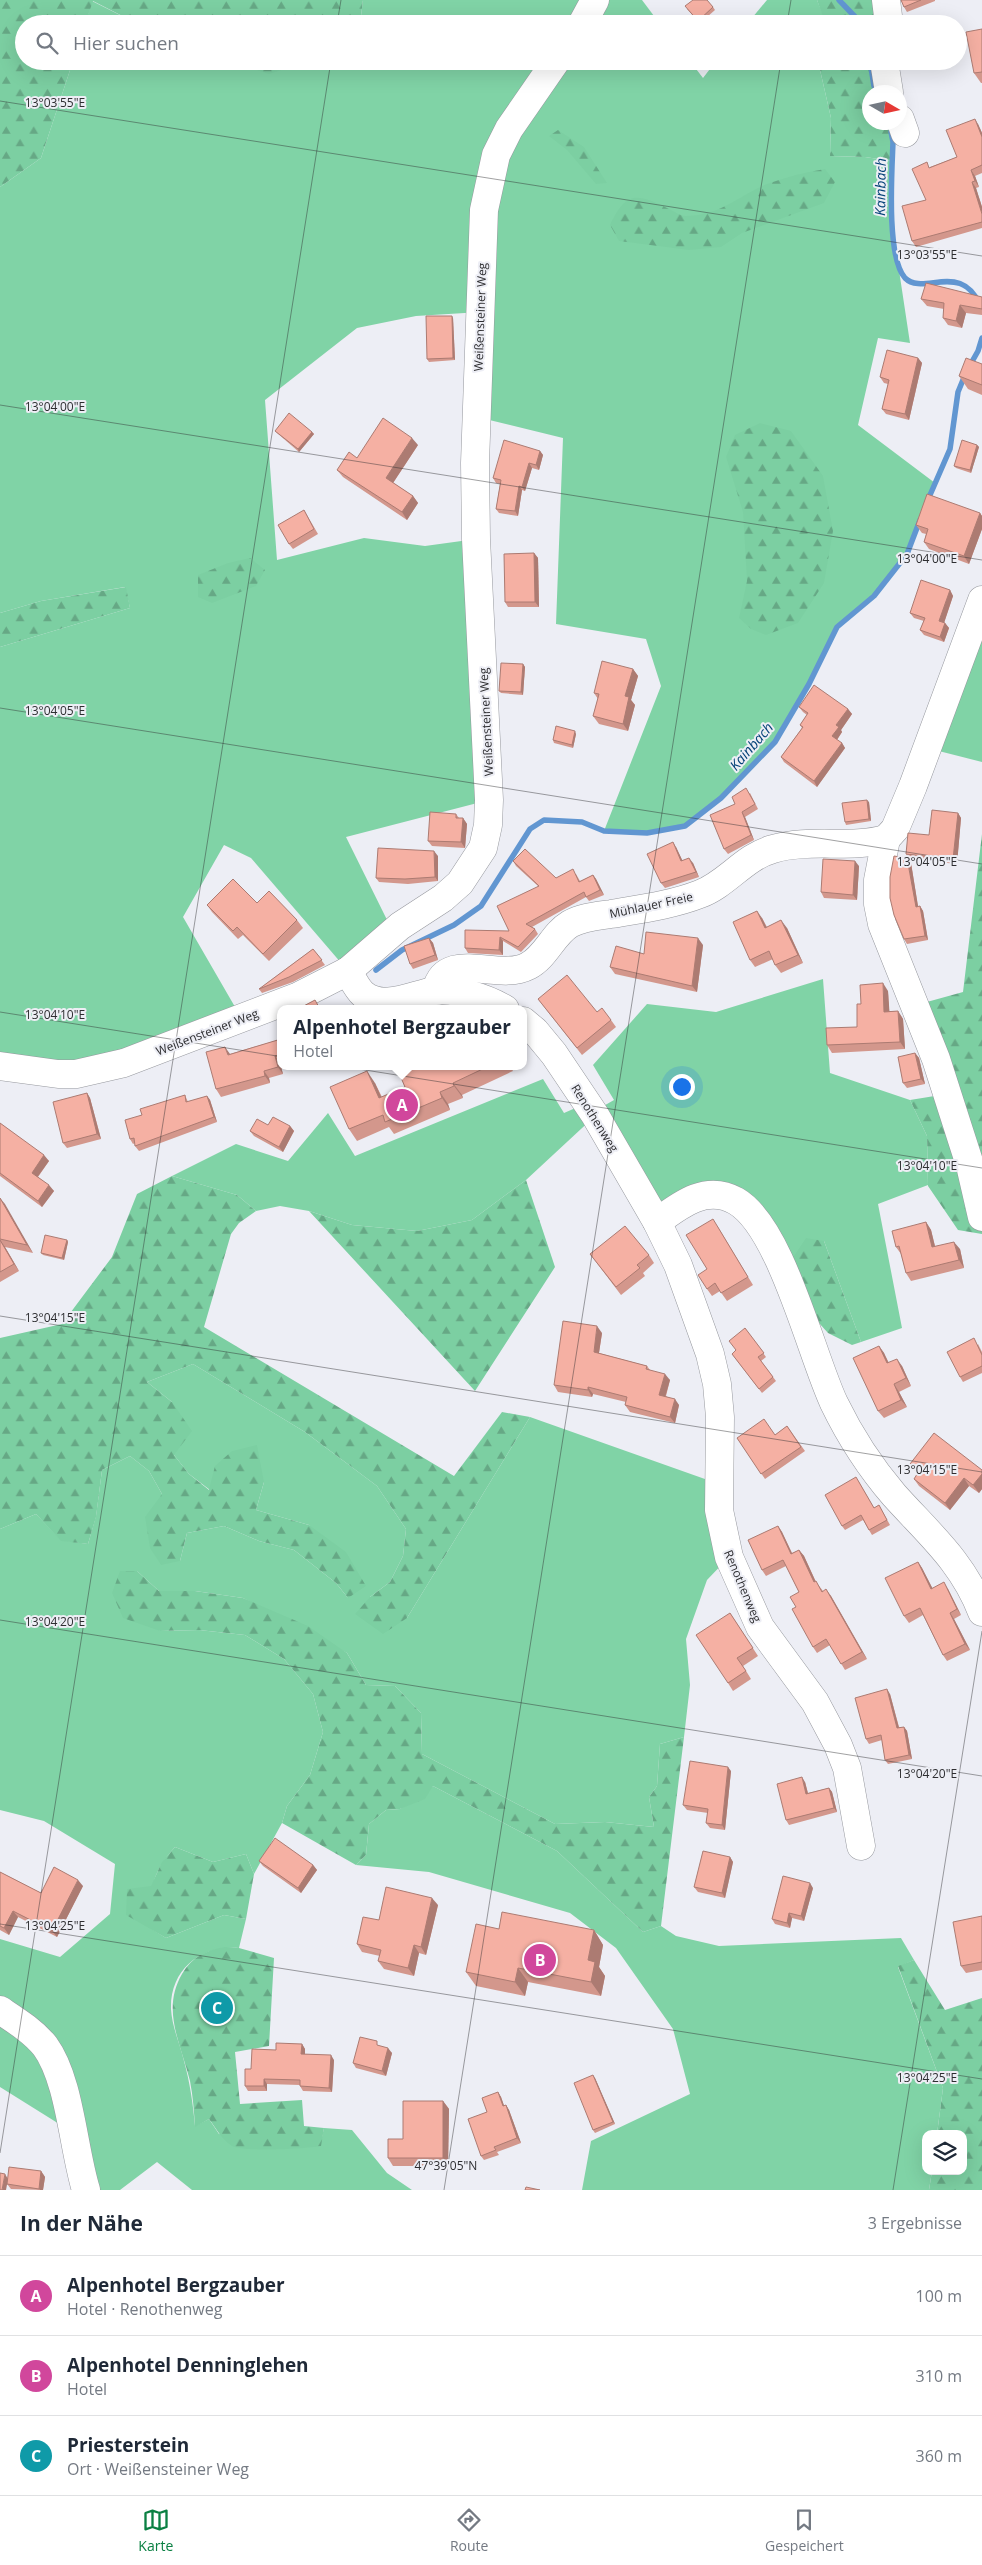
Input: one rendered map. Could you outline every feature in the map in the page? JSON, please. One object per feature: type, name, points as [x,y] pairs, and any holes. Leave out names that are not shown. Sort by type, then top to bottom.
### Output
[{"type":"street","points":[[587,15],[595,0]]},
{"type":"street","points":[[886,0],[888,15]]},
{"type":"street","name":"Weißensteiner Weg","points":[[0,1066],[58,1074],[76,1074],[124,1063],[299,996],[348,972],[400,926],[443,898],[460,883],[483,848],[488,825],[490,800],[476,539],[475,463],[484,210],[496,155],[509,128],[550,70]]},
{"type":"street","points":[[885,70],[888,85]]},
{"type":"street","points":[[982,600],[913,786],[895,829],[886,839],[878,880],[878,904],[882,924],[936,1059],[970,1165],[982,1217]]},
{"type":"street","name":"Mühlauer Freie","points":[[436,991],[438,978],[447,971],[458,968],[516,971],[536,960],[570,924],[582,919],[653,906],[698,895],[709,890],[749,859],[772,849],[791,845],[821,843],[867,844],[886,839]]},
{"type":"street","points":[[348,972],[362,994],[373,1000],[394,1000],[436,991],[456,992],[479,997],[496,1005]]},
{"type":"street","name":"Renothenweg","points":[[527,1024],[554,1054],[580,1092],[657,1222],[678,1265],[695,1311],[717,1384],[720,1416],[719,1510],[729,1557],[760,1627],[815,1702],[838,1745],[847,1768],[861,1846]]},
{"type":"street","points":[[657,1222],[690,1199],[716,1195],[736,1201],[752,1215],[784,1271],[834,1402],[854,1441],[893,1494],[959,1566],[975,1593],[982,1612]]},
{"type":"street","points":[[0,2010],[33,2034],[45,2046],[53,2060],[62,2084],[78,2166],[86,2190]]},
{"type":"green space","points":[[0,0],[363,0],[361,15],[120,15],[93,1],[88,15],[15,15],[15,70],[70,70],[41,158],[0,187]]},
{"type":"green space","points":[[363,0],[642,0],[653,15],[361,15]]},
{"type":"green space","points":[[767,0],[817,0],[823,15],[754,15]]},
{"type":"green space","points":[[817,0],[886,0],[888,15],[822,15]]},
{"type":"green space","points":[[92,1],[120,15],[88,15]]},
{"type":"green space","points":[[70,70],[259,70],[269,73],[280,70],[697,70],[703,78],[709,70],[820,70],[831,118],[830,156],[865,157],[892,161],[889,204],[910,343],[878,338],[858,425],[935,483],[907,554],[874,596],[837,627],[809,685],[775,742],[721,798],[685,826],[647,833],[604,831],[661,686],[646,639],[556,624],[563,438],[477,417],[481,312],[416,316],[357,328],[265,400],[277,560],[364,538],[425,546],[476,539],[489,800],[346,837],[393,932],[348,971],[251,858],[224,845],[183,917],[242,1019],[124,1063],[0,1066],[0,647],[130,608],[125,587],[41,601],[0,613],[0,187],[41,158]]},
{"type":"green space","points":[[256,70],[282,70],[269,74]]},
{"type":"green space","points":[[820,70],[885,70],[886,85],[862,85],[862,130],[890,130],[893,142],[892,161],[865,157],[830,156],[831,118]]},
{"type":"green space","points":[[558,130],[584,147],[607,183],[596,184],[567,150],[549,136]]},
{"type":"green space","points":[[825,169],[835,182],[824,203],[742,233],[721,247],[689,250],[619,241],[610,225],[621,206],[634,198],[649,200],[684,216],[699,215],[719,209],[767,184]]},
{"type":"green space","points":[[760,423],[791,431],[823,476],[833,531],[824,583],[798,623],[766,635],[751,629],[739,618],[747,581],[743,512],[726,457],[735,435]]},
{"type":"green space","points":[[250,558],[265,570],[256,586],[212,603],[198,597],[198,575],[228,563]]},
{"type":"green space","points":[[126,587],[130,608],[0,647],[0,613],[41,601]]},
{"type":"green space","points":[[982,600],[982,762],[927,748]]},
{"type":"green space","points":[[982,834],[982,1234],[958,1230],[928,1186],[927,1136],[910,1100],[947,1094],[916,1005],[963,992]]},
{"type":"green space","points":[[823,979],[830,1073],[910,1100],[927,1136],[928,1185],[878,1204],[902,1328],[861,1342],[824,1241],[784,1271],[735,1201],[657,1222],[595,1116],[526,1180],[472,1220],[417,1231],[352,1225],[309,1211],[280,1206],[256,1211],[237,1195],[172,1176],[236,1144],[288,1161],[328,1113],[355,1156],[543,1079],[564,1113],[587,1103],[593,1112],[614,1100],[593,1065],[647,1004],[716,1012]]},
{"type":"green space","points":[[172,1176],[237,1195],[256,1211],[239,1223],[231,1234],[204,1327],[454,1476],[502,1412],[530,1417],[407,1618],[383,1634],[355,1614],[370,1597],[390,1582],[403,1556],[406,1529],[377,1486],[305,1432],[193,1364],[147,1382],[172,1402],[192,1431],[174,1455],[189,1474],[209,1490],[215,1466],[232,1451],[257,1445],[264,1482],[256,1510],[309,1525],[346,1552],[366,1586],[348,1598],[336,1583],[294,1550],[259,1541],[224,1526],[187,1533],[180,1561],[161,1565],[150,1548],[145,1517],[162,1494],[149,1471],[130,1456],[102,1470],[96,1517],[88,1544],[61,1541],[36,1514],[0,1529],[0,1338],[62,1324],[112,1257],[137,1194]]},
{"type":"green space","points":[[526,1180],[555,1267],[475,1391],[309,1211],[352,1225],[417,1231],[472,1220]]},
{"type":"green space","points":[[806,1238],[824,1241],[861,1342],[852,1345],[828,1333],[819,1323],[803,1320],[784,1271]]},
{"type":"green space","points":[[193,1364],[305,1432],[377,1486],[406,1529],[403,1556],[390,1582],[370,1597],[407,1618],[530,1417],[719,1484],[729,1557],[707,1580],[686,1639],[690,1685],[684,1737],[660,1744],[657,1786],[649,1797],[654,1827],[605,1822],[555,1824],[422,1754],[421,1713],[395,1686],[366,1685],[347,1653],[243,1598],[195,1591],[159,1591],[137,1571],[160,1631],[199,1630],[245,1635],[284,1659],[313,1694],[323,1732],[310,1775],[287,1806],[282,1823],[254,1874],[246,1854],[213,1862],[175,1847],[160,1867],[153,1884],[150,1928],[166,1938],[224,1915],[246,1919],[239,1948],[225,1948],[212,1951],[190,1962],[176,1982],[172,1995],[171,2009],[174,2029],[188,2077],[195,2126],[209,2119],[219,2134],[320,2146],[324,2128],[352,2130],[387,2173],[412,2190],[192,2190],[157,2162],[120,2190],[86,2190],[72,2132],[0,2087],[0,1939],[60,1957],[110,1914],[115,1864],[44,1821],[0,1810],[0,1529],[36,1514],[61,1540],[88,1544],[96,1516],[102,1470],[130,1456],[149,1471],[162,1494],[180,1561],[187,1533],[224,1526],[259,1541],[294,1550],[336,1583],[348,1598],[309,1525],[256,1510],[264,1482],[210,1490],[189,1474],[174,1455],[172,1402],[147,1382]]},
{"type":"green space","points":[[120,1571],[137,1571],[159,1591],[195,1591],[243,1598],[308,1626],[347,1653],[366,1685],[395,1686],[421,1713],[422,1754],[555,1824],[605,1822],[654,1827],[649,1797],[657,1786],[660,1744],[684,1737],[661,1926],[643,1932],[557,1851],[433,1786],[425,1799],[400,1809],[386,1810],[369,1824],[366,1855],[356,1865],[282,1823],[287,1806],[310,1775],[323,1732],[313,1694],[284,1659],[245,1635],[199,1630],[160,1631],[123,1618],[112,1593]]},
{"type":"green space","points":[[433,1786],[557,1851],[643,1932],[661,1926],[676,1936],[719,1946],[901,1938],[914,1960],[898,1967],[943,2088],[938,2130],[922,2130],[922,2175],[931,2175],[929,2190],[582,2190],[591,2141],[690,2094],[673,2029],[616,1948],[570,1913],[429,1872],[356,1865],[366,1855],[369,1824],[386,1810],[400,1809]]},
{"type":"green space","points":[[175,1847],[213,1862],[246,1854],[254,1874],[246,1919],[224,1915],[166,1938],[126,1915],[127,1889],[151,1886],[162,1862]]},
{"type":"green space","points":[[225,1947],[239,1948],[274,1958],[269,2046],[235,2052],[240,2104],[302,2100],[304,2126],[324,2128],[321,2146],[275,2149],[238,2148],[225,2141],[209,2119],[195,2127],[190,2081],[175,2027],[173,2001],[176,1987],[190,1963],[206,1952]]},
{"type":"green space","points":[[914,1960],[945,2010],[982,1998],[982,2190],[929,2190],[931,2175],[967,2175],[967,2130],[938,2130],[943,2088],[898,1966]]},
{"type":"building","points":[[693,0],[707,0],[713,7],[704,15],[693,15],[685,6]]},
{"type":"building","points":[[901,0],[921,0],[904,7]]},
{"type":"building","points":[[982,29],[982,72],[974,73],[967,32]]},
{"type":"building","points":[[975,119],[982,137],[982,165],[971,170],[975,181],[972,182],[982,214],[982,222],[912,241],[902,206],[926,200],[912,169],[927,162],[929,168],[957,157],[946,130]]},
{"type":"building","points":[[926,283],[982,297],[982,309],[960,305],[956,321],[943,318],[944,303],[921,299]]},
{"type":"building","points":[[426,316],[452,316],[453,358],[427,359]]},
{"type":"building","points":[[887,350],[918,358],[905,414],[882,409],[889,380],[880,377]]},
{"type":"building","points":[[966,358],[982,364],[982,385],[959,376]]},
{"type":"building","points":[[289,413],[312,432],[298,449],[275,431]]},
{"type":"building","points":[[383,418],[412,438],[386,478],[413,496],[402,512],[337,470],[349,452],[357,458]]},
{"type":"building","points":[[504,440],[540,451],[536,465],[529,463],[522,487],[519,486],[515,511],[496,509],[501,480],[493,478]]},
{"type":"building","points":[[962,440],[977,445],[970,470],[954,466]]},
{"type":"building","points":[[927,494],[980,513],[964,556],[924,542],[928,529],[916,525]]},
{"type":"building","points":[[304,510],[314,529],[289,544],[278,525]]},
{"type":"building","points":[[534,553],[535,602],[505,602],[504,554]]},
{"type":"building","points":[[921,580],[950,590],[939,621],[945,623],[940,637],[920,630],[925,618],[910,613]]},
{"type":"building","points":[[602,661],[633,669],[625,696],[629,697],[623,724],[593,716],[599,694],[594,693]]},
{"type":"building","points":[[501,663],[523,664],[521,692],[499,691]]},
{"type":"building","points":[[814,685],[848,709],[836,725],[839,727],[832,736],[842,743],[814,781],[781,757],[803,727],[800,725],[808,713],[799,707]]},
{"type":"building","points":[[556,726],[575,731],[572,745],[553,740]]},
{"type":"building","points":[[746,788],[755,804],[742,812],[751,835],[724,849],[710,815],[735,804],[732,797]]},
{"type":"building","points":[[867,800],[869,819],[845,822],[842,803]]},
{"type":"building","points":[[932,810],[958,813],[953,859],[906,854],[908,833],[929,835]]},
{"type":"building","points":[[430,812],[456,814],[456,818],[463,818],[461,842],[428,841]]},
{"type":"building","points":[[673,842],[681,861],[689,858],[696,872],[661,883],[647,854]]},
{"type":"building","points":[[378,848],[434,851],[435,877],[376,878]]},
{"type":"building","points":[[525,849],[556,878],[573,869],[579,882],[593,875],[600,890],[586,897],[584,892],[526,924],[535,929],[518,947],[500,937],[499,950],[465,948],[465,930],[509,931],[497,906],[539,886],[513,861]]},
{"type":"building","points":[[894,856],[907,858],[916,907],[920,906],[925,936],[904,939],[894,915],[890,898],[890,877]]},
{"type":"building","points":[[823,859],[855,861],[853,895],[821,892]]},
{"type":"building","points":[[233,879],[257,903],[269,891],[297,920],[263,954],[237,927],[233,931],[207,905]]},
{"type":"building","points":[[757,911],[765,928],[781,920],[798,955],[775,965],[769,951],[750,960],[733,922]]},
{"type":"building","points":[[646,932],[698,938],[692,986],[610,967],[616,946],[644,954]]},
{"type":"building","points":[[429,938],[435,955],[410,964],[404,946]]},
{"type":"building","points":[[313,949],[322,960],[289,977],[259,989]]},
{"type":"building","points":[[567,975],[597,1012],[602,1008],[611,1020],[577,1048],[538,999]]},
{"type":"building","points":[[883,983],[884,1012],[898,1011],[900,1042],[827,1045],[826,1028],[857,1027],[857,1004],[861,1004],[860,985]]},
{"type":"building","points":[[315,1000],[318,1005],[306,1005]]},
{"type":"building","points":[[277,1040],[277,1056],[275,1056],[277,1067],[264,1071],[265,1076],[216,1089],[206,1052],[225,1047],[228,1055]]},
{"type":"building","points":[[915,1053],[921,1079],[903,1083],[898,1057]]},
{"type":"building","points":[[398,1070],[481,1070],[453,1083],[454,1086],[440,1092],[442,1098],[385,1122],[383,1115],[349,1129],[330,1087],[367,1071],[379,1098],[405,1087]]},
{"type":"building","points":[[87,1093],[97,1134],[63,1143],[53,1102]]},
{"type":"building","points":[[185,1095],[186,1102],[207,1096],[214,1117],[135,1146],[134,1138],[130,1139],[125,1120],[142,1115],[140,1109]]},
{"type":"building","points":[[273,1117],[290,1126],[279,1147],[250,1131],[257,1119],[268,1125]]},
{"type":"building","points":[[0,1123],[44,1155],[32,1173],[49,1185],[38,1201],[0,1173]]},
{"type":"building","points":[[0,1198],[27,1245],[0,1239]]},
{"type":"building","points":[[713,1219],[748,1277],[721,1293],[715,1283],[707,1289],[698,1275],[707,1269],[686,1235]]},
{"type":"building","points":[[926,1222],[932,1247],[954,1242],[959,1260],[906,1273],[899,1246],[896,1247],[892,1231]]},
{"type":"building","points":[[625,1226],[649,1255],[637,1265],[640,1268],[616,1287],[590,1254]]},
{"type":"building","points":[[45,1235],[67,1240],[62,1258],[41,1253]]},
{"type":"building","points":[[0,1240],[14,1264],[0,1272]]},
{"type":"building","points":[[563,1321],[597,1326],[594,1352],[647,1366],[646,1369],[665,1374],[659,1395],[675,1399],[670,1417],[625,1405],[627,1397],[588,1387],[588,1390],[554,1385]]},
{"type":"building","points":[[745,1328],[764,1353],[758,1357],[773,1377],[759,1389],[732,1354],[736,1350],[729,1341]]},
{"type":"building","points":[[974,1338],[982,1355],[982,1366],[960,1377],[947,1352]]},
{"type":"building","points":[[879,1346],[887,1363],[897,1359],[906,1378],[894,1384],[901,1400],[878,1411],[853,1358]]},
{"type":"building","points":[[764,1419],[775,1435],[787,1426],[801,1447],[761,1474],[737,1438]]},
{"type":"building","points":[[934,1433],[982,1470],[982,1474],[973,1485],[964,1478],[945,1503],[914,1479],[919,1471],[910,1464]]},
{"type":"building","points":[[856,1477],[874,1508],[879,1505],[887,1520],[869,1530],[861,1515],[842,1526],[825,1495]]},
{"type":"building","points":[[778,1526],[791,1554],[799,1550],[814,1582],[816,1581],[822,1592],[826,1589],[862,1652],[841,1664],[826,1639],[813,1647],[792,1609],[796,1607],[790,1597],[799,1592],[783,1560],[762,1570],[748,1540]]},
{"type":"building","points":[[918,1562],[931,1589],[944,1582],[957,1609],[950,1613],[965,1644],[943,1655],[920,1608],[904,1616],[885,1578]]},
{"type":"building","points":[[730,1613],[753,1648],[737,1658],[746,1671],[728,1683],[696,1635]]},
{"type":"building","points":[[887,1689],[897,1728],[904,1727],[909,1755],[885,1760],[881,1735],[866,1739],[855,1698]]},
{"type":"building","points":[[690,1761],[728,1767],[722,1825],[706,1823],[708,1809],[683,1805]]},
{"type":"building","points":[[802,1777],[806,1794],[829,1788],[834,1808],[786,1820],[777,1784]]},
{"type":"building","points":[[275,1838],[313,1865],[298,1888],[259,1861]]},
{"type":"building","points":[[703,1851],[730,1857],[722,1893],[694,1887]]},
{"type":"building","points":[[54,1867],[78,1880],[52,1931],[13,1911],[4,1928],[0,1926],[0,1872],[41,1893]]},
{"type":"building","points":[[783,1876],[810,1883],[801,1916],[789,1913],[787,1923],[772,1919]]},
{"type":"building","points":[[386,1887],[432,1898],[421,1947],[414,1945],[408,1968],[378,1961],[381,1950],[357,1944],[363,1917],[379,1920]]},
{"type":"building","points":[[502,1912],[594,1930],[588,1960],[595,1962],[591,1982],[518,1968],[515,1982],[466,1972],[476,1924],[499,1929]]},
{"type":"building","points":[[982,1916],[982,1962],[961,1966],[953,1922]]},
{"type":"building","points":[[360,2037],[377,2041],[377,2045],[388,2048],[382,2071],[353,2063]]},
{"type":"building","points":[[276,2043],[302,2044],[301,2054],[331,2055],[329,2088],[300,2086],[300,2080],[264,2079],[264,2086],[245,2086],[245,2069],[251,2069],[252,2049],[276,2050]]},
{"type":"building","points":[[593,2075],[613,2122],[593,2130],[574,2083]]},
{"type":"building","points":[[498,2092],[503,2106],[506,2105],[517,2138],[494,2147],[496,2150],[481,2156],[468,2119],[487,2112],[482,2098]]},
{"type":"building","points":[[403,2101],[443,2101],[443,2158],[388,2158],[388,2139],[403,2139]]},
{"type":"building","points":[[9,2167],[41,2171],[39,2189],[7,2184]]},
{"type":"building","points":[[0,2173],[5,2174],[2,2190],[0,2190]]},
{"type":"building","points":[[526,2187],[540,2190],[525,2190]]},
{"type":"waterway","name":"Kainbach","points":[[839,0],[853,15]]},
{"type":"waterway","name":"Kainbach","points":[[871,70],[874,85]]},
{"type":"waterway","name":"Kainbach","points":[[891,132],[893,142],[891,192],[893,233],[899,267],[905,278],[913,283],[954,282],[965,286],[974,294],[982,310]]},
{"type":"waterway","name":"Kainbach","points":[[969,367],[978,351],[982,338]]},
{"type":"waterway","name":"Kainbach","points":[[927,502],[950,449],[958,392],[965,375]]},
{"type":"waterway","name":"Kainbach","points":[[376,970],[402,950],[454,925],[481,906],[530,829],[544,820],[582,822],[604,831],[647,833],[685,826],[721,798],[775,742],[809,684],[837,627],[874,596],[907,554],[920,520]]},
{"type":"place","name":"Alpenhotel Bergzauber","points":[[402,1105]]},
{"type":"place","name":"Alpenhotel Denninglehen","points":[[540,1960]]},
{"type":"place","name":"Priesterstein","points":[[217,2008]]}]
